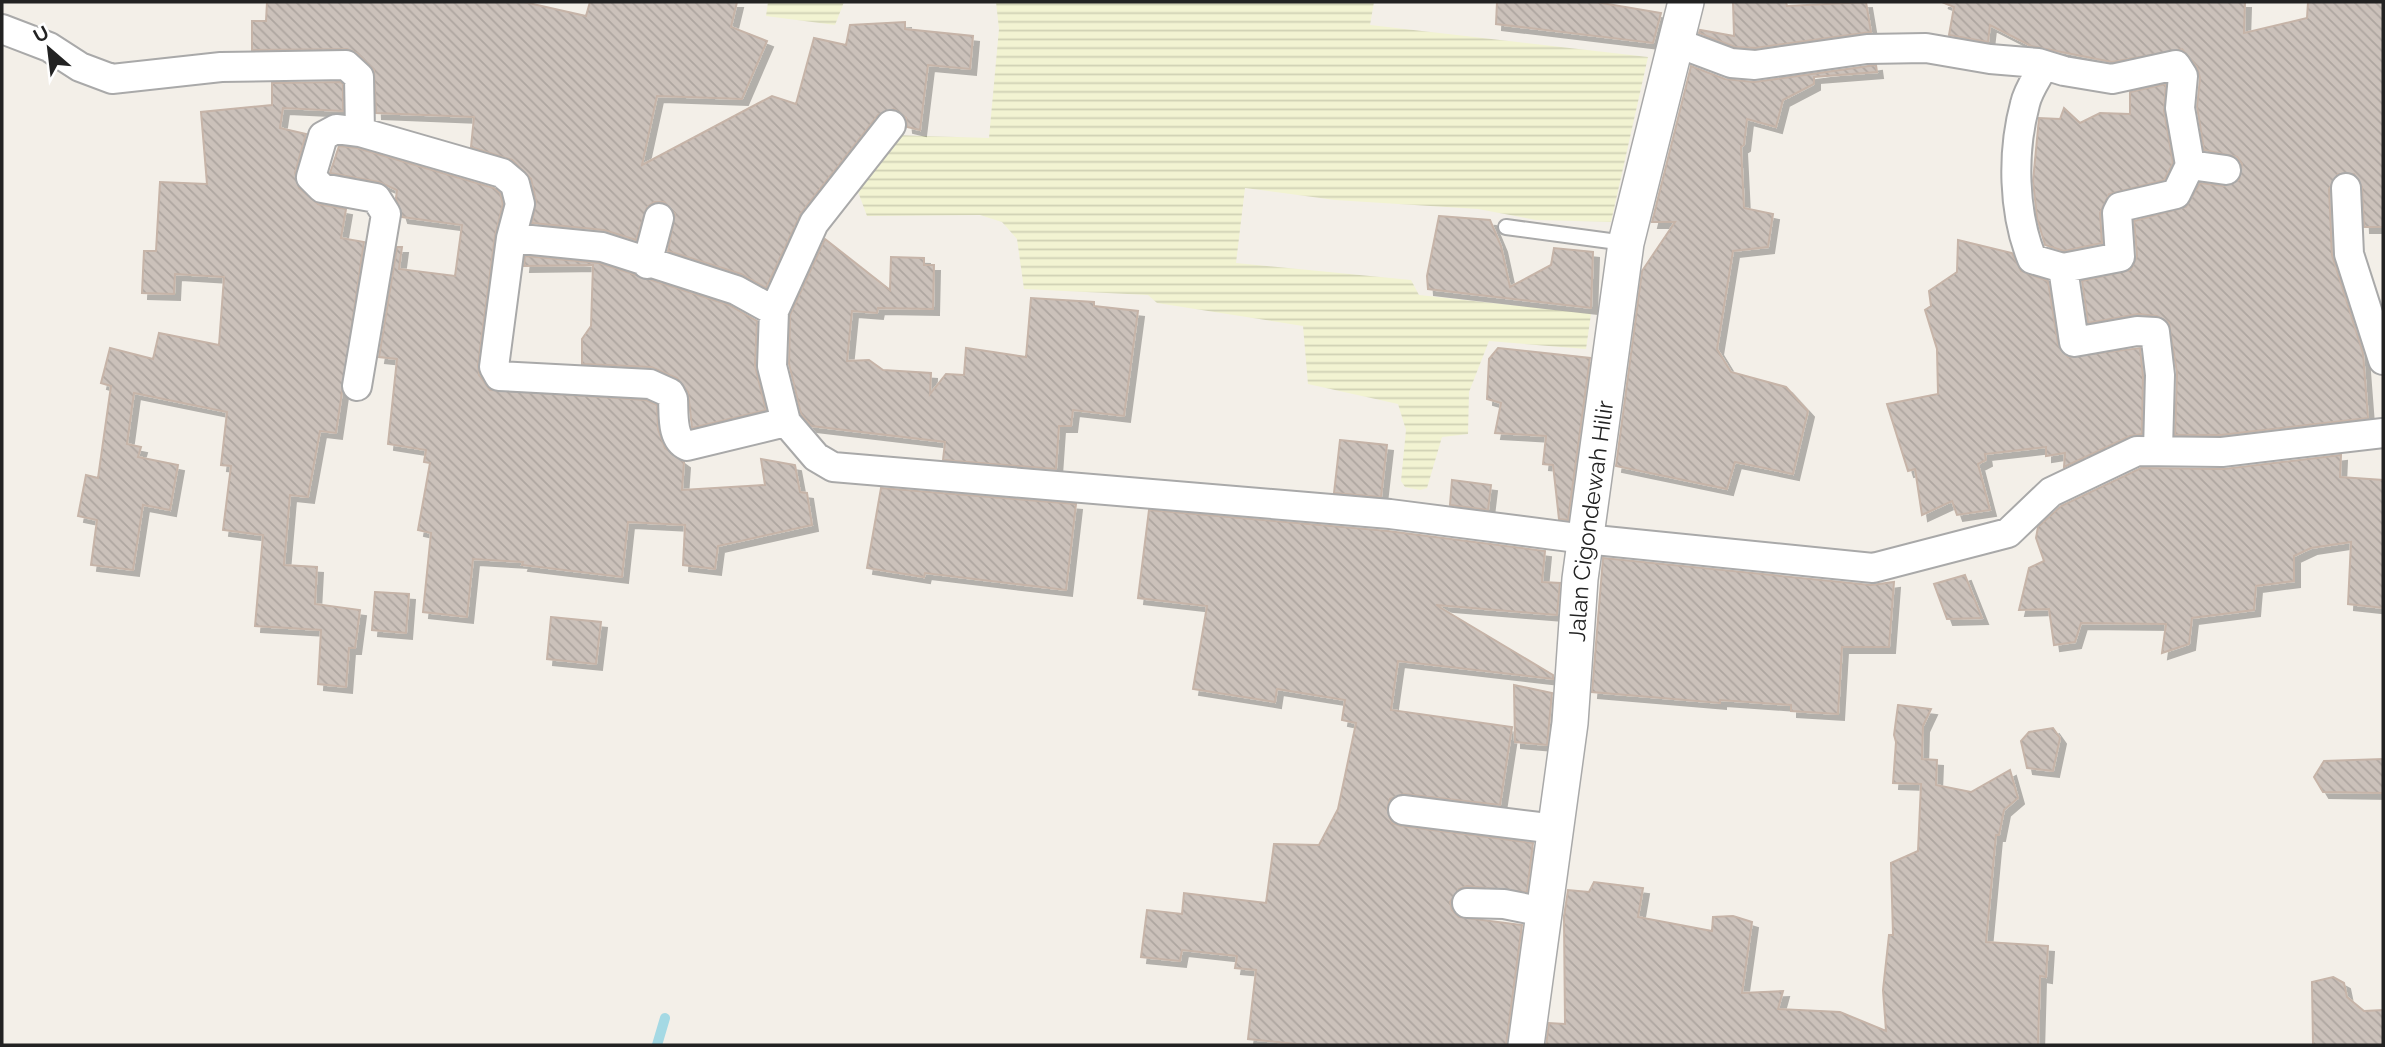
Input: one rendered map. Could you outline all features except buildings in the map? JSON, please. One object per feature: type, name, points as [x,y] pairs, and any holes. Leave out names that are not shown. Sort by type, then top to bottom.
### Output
[{"type":"street","name":"Jalan Cigondewah Hilir","points":[[1526,1045],[1570,723],[1585,539],[1626,243],[1686,2]]},
{"type":"street","points":[[2,30],[49,47],[80,67],[113,79],[222,66],[346,65],[359,77],[360,132]]},
{"type":"street","points":[[1675,42],[1731,63],[1743,64],[1777,63],[1867,49],[1926,48],[2044,65],[2112,79],[2176,65],[2183,76],[2180,108],[2190,165],[2176,194],[2120,208],[2117,213],[2120,257],[2063,268],[2032,258],[2016,201],[2016,176],[2025,103],[2044,65]]},
{"type":"street","points":[[891,125],[814,223],[774,311],[772,366],[786,422],[816,457],[833,467],[1390,514],[1585,539],[1873,568],[2008,533],[2051,492],[2137,451],[2222,452],[2383,433]]},
{"type":"street","points":[[357,386],[386,214],[376,198],[322,188],[312,177],[323,136],[337,129],[360,132],[502,173],[515,184],[520,194],[518,218],[511,238],[494,367],[499,376],[650,384],[662,388],[673,399],[678,440],[687,446],[786,422]]},
{"type":"street","points":[[2190,165],[2226,170]]},
{"type":"street","points":[[2346,188],[2350,254],[2383,360]]},
{"type":"street","points":[[647,264],[659,218]]},
{"type":"street","points":[[511,238],[602,247],[647,264],[737,290],[774,311]]},
{"type":"street","points":[[2063,268],[2074,342],[2137,331],[2155,332],[2160,376],[2158,450]]},
{"type":"street","points":[[1404,810],[1556,829]]},
{"type":"street","points":[[1467,903],[1504,904],[1544,912]]},
{"type":"lane","points":[[1506,227],[1626,243]]},
{"type":"green space","points":[[768,2],[844,2],[835,25],[766,16]]},
{"type":"green space","points":[[996,2],[1374,2],[1370,25],[1648,57],[1611,222],[1536,220],[1478,209],[1335,200],[1245,188],[1236,263],[1411,280],[1419,295],[1591,314],[1586,349],[1489,341],[1469,392],[1468,434],[1442,437],[1427,488],[1420,490],[1405,487],[1401,481],[1406,430],[1398,404],[1308,384],[1303,326],[1157,303],[1148,295],[1024,289],[1017,239],[1002,222],[980,215],[867,216],[857,189],[892,135],[989,138],[999,29]]},
{"type":"waterway","points":[[657,1045],[665,1018]]}]
